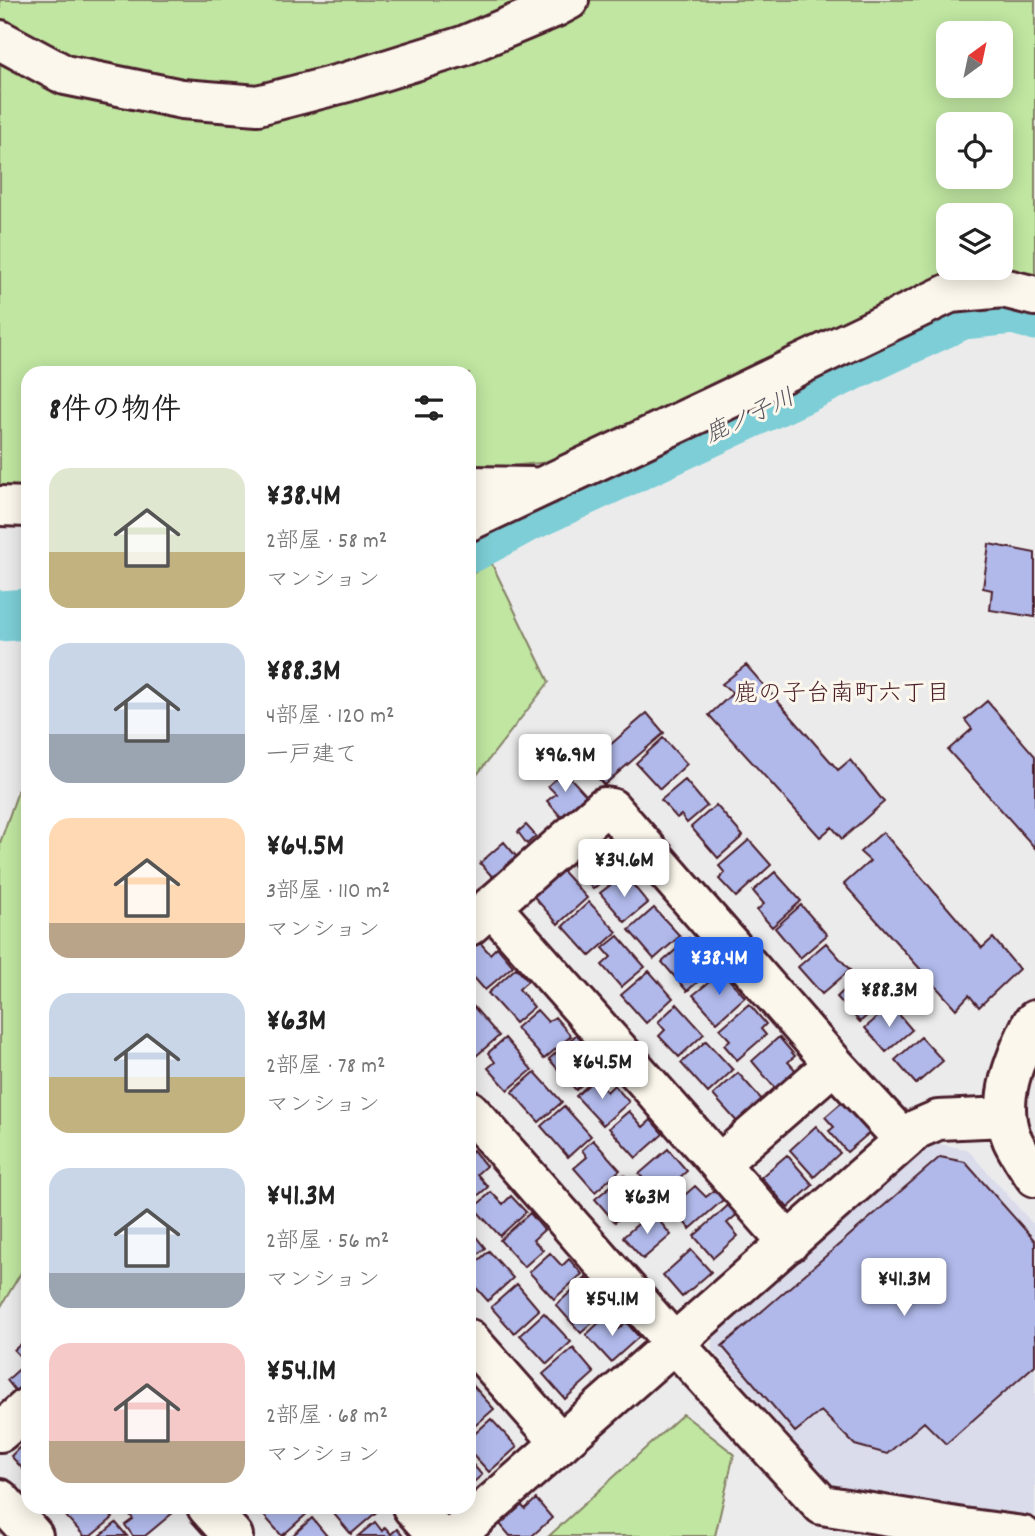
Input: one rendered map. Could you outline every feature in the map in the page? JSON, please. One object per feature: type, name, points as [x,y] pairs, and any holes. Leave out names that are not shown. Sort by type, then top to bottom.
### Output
[{"type":"street","points":[[0,40],[65,75],[182,99],[258,105],[347,82],[463,46],[569,0]]},
{"type":"street","points":[[476,518],[950,293],[1003,288],[1035,296]]},
{"type":"street","points":[[476,486],[541,486]]},
{"type":"street","points":[[0,506],[21,508]]},
{"type":"street","points":[[789,1242],[719,1164],[480,916],[604,807],[611,808],[904,1140]]},
{"type":"street","points":[[1035,1020],[1018,1051],[1007,1090],[1006,1117],[1012,1139],[1035,1177]]},
{"type":"street","points":[[719,1164],[834,1063]]},
{"type":"street","points":[[455,1536],[917,1129],[938,1120],[1006,1117]]},
{"type":"street","points":[[476,1118],[674,1344],[822,1505],[1023,1536]]},
{"type":"street","points":[[476,1347],[561,1443]]},
{"type":"street","points":[[0,1432],[21,1413]]},
{"type":"street","points":[[0,1499],[33,1536]]},
{"type":"street","points":[[213,1514],[233,1536]]},
{"type":"street","points":[[418,1514],[438,1536]]},
{"type":"shaded area","points":[[934,1143],[967,1149],[1035,1226],[1035,1516],[835,1489],[712,1349],[712,1337]]},
{"type":"green space","points":[[0,0],[1035,0],[1035,282],[560,461],[476,469],[476,366],[21,366],[21,508],[0,507]]},
{"type":"green space","points":[[491,562],[549,682],[476,776],[476,572]]},
{"type":"green space","points":[[21,782],[21,1273],[0,1308],[0,843]]},
{"type":"green space","points":[[683,1414],[734,1454],[715,1536],[549,1536]]},
{"type":"building","points":[[989,544],[1035,553],[1035,617],[990,610],[992,590],[983,588]]},
{"type":"building","points":[[746,665],[838,770],[850,760],[884,802],[842,839],[832,827],[820,837],[709,715],[733,693],[722,684]]},
{"type":"building","points":[[987,701],[1035,756],[1035,848],[948,750],[972,729],[965,720]]},
{"type":"building","points":[[647,713],[664,733],[604,785],[582,759],[571,769],[557,753],[582,742],[595,758]]},
{"type":"building","points":[[663,738],[687,764],[660,789],[636,763]]},
{"type":"building","points":[[564,771],[586,795],[561,817],[547,801],[556,794],[548,786]]},
{"type":"building","points":[[685,780],[707,806],[687,823],[681,815],[677,818],[661,800]]},
{"type":"building","points":[[716,805],[743,836],[718,858],[691,827]]},
{"type":"building","points":[[526,825],[536,836],[527,844],[518,832]]},
{"type":"building","points":[[883,832],[982,948],[993,938],[1019,969],[979,1007],[969,995],[956,1009],[844,884],[870,861],[860,852]]},
{"type":"building","points":[[749,840],[771,865],[736,897],[719,879],[725,873],[719,866]]},
{"type":"building","points":[[504,842],[521,862],[497,882],[480,863]]},
{"type":"building","points":[[599,842],[620,866],[593,889],[573,865]]},
{"type":"building","points":[[558,866],[587,898],[558,924],[529,891]]},
{"type":"building","points":[[775,872],[801,901],[772,927],[757,910],[764,904],[753,891]]},
{"type":"building","points":[[617,880],[622,886],[629,880],[648,903],[625,922],[600,893]]},
{"type":"building","points":[[589,902],[617,932],[590,956],[563,926]]},
{"type":"building","points":[[801,905],[827,935],[800,958],[775,928]]},
{"type":"building","points":[[654,908],[680,936],[654,959],[629,930]]},
{"type":"building","points":[[618,936],[645,967],[621,987],[602,965],[611,957],[603,948]]},
{"type":"building","points":[[689,938],[715,967],[687,991],[662,962]]},
{"type":"building","points":[[476,940],[490,954],[497,947],[513,966],[485,990],[476,980]]},
{"type":"building","points":[[826,943],[850,970],[822,994],[798,967]]},
{"type":"building","points":[[516,968],[528,981],[519,989],[534,1007],[515,1023],[488,993]]},
{"type":"building","points":[[649,971],[673,998],[646,1023],[621,995]]},
{"type":"building","points":[[725,975],[745,997],[717,1022],[693,995],[713,979],[717,983]]},
{"type":"building","points":[[859,976],[883,1001],[860,1022],[837,997]]},
{"type":"building","points":[[677,1004],[704,1034],[679,1057],[659,1036],[665,1030],[658,1022]]},
{"type":"building","points":[[749,1004],[766,1024],[761,1029],[766,1035],[737,1060],[724,1045],[730,1040],[720,1029]]},
{"type":"building","points":[[891,1005],[912,1030],[886,1052],[865,1028]]},
{"type":"building","points":[[476,1009],[499,1036],[476,1056]]},
{"type":"building","points":[[537,1010],[548,1022],[555,1017],[571,1036],[544,1059],[516,1028]]},
{"type":"building","points":[[577,1034],[591,1052],[580,1062],[592,1075],[576,1090],[549,1059]]},
{"type":"building","points":[[779,1037],[795,1056],[788,1062],[800,1075],[779,1093],[752,1061]]},
{"type":"building","points":[[921,1037],[943,1061],[916,1084],[895,1060]]},
{"type":"building","points":[[505,1038],[532,1070],[508,1090],[488,1068],[495,1062],[488,1053]]},
{"type":"building","points":[[706,1041],[733,1070],[708,1093],[681,1063]]},
{"type":"building","points":[[535,1072],[562,1102],[539,1122],[512,1092]]},
{"type":"building","points":[[738,1073],[764,1102],[740,1125],[713,1095]]},
{"type":"building","points":[[595,1079],[607,1092],[614,1085],[629,1102],[603,1125],[576,1096]]},
{"type":"building","points":[[847,1098],[874,1129],[847,1152],[829,1131],[834,1127],[825,1117]]},
{"type":"building","points":[[564,1106],[591,1136],[568,1157],[541,1126]]},
{"type":"building","points":[[629,1111],[643,1127],[651,1120],[663,1134],[636,1158],[609,1128]]},
{"type":"building","points":[[816,1126],[840,1153],[814,1177],[790,1150]]},
{"type":"building","points":[[593,1140],[620,1170],[595,1192],[574,1168],[587,1157],[582,1150]]},
{"type":"building","points":[[668,1149],[687,1171],[659,1196],[639,1174]]},
{"type":"building","points":[[476,1154],[486,1166],[477,1174],[488,1187],[476,1197]]},
{"type":"building","points":[[787,1155],[813,1185],[788,1208],[761,1177]]},
{"type":"building","points":[[940,1157],[965,1162],[1035,1241],[1035,1365],[946,1444],[924,1422],[887,1454],[855,1445],[821,1411],[795,1432],[722,1346]]},
{"type":"building","points":[[624,1175],[644,1197],[615,1222],[595,1199]]},
{"type":"building","points":[[695,1186],[706,1197],[715,1190],[723,1200],[690,1229],[671,1207]]},
{"type":"building","points":[[491,1192],[503,1204],[511,1196],[526,1212],[500,1236],[476,1210],[476,1206]]},
{"type":"building","points":[[733,1201],[741,1211],[727,1223],[738,1236],[713,1258],[694,1236]]},
{"type":"building","points":[[652,1212],[671,1235],[643,1259],[623,1237]]},
{"type":"building","points":[[530,1213],[544,1230],[533,1240],[543,1250],[524,1267],[500,1240]]},
{"type":"building","points":[[476,1237],[485,1248],[476,1256]]},
{"type":"building","points":[[691,1250],[711,1272],[682,1297],[663,1275]]},
{"type":"building","points":[[489,1251],[513,1278],[488,1301],[476,1288],[476,1263]]},
{"type":"building","points":[[550,1253],[562,1266],[569,1259],[582,1274],[554,1299],[529,1272]]},
{"type":"building","points":[[586,1278],[603,1298],[595,1306],[602,1314],[581,1333],[556,1305]]},
{"type":"building","points":[[517,1284],[539,1310],[514,1333],[491,1307]]},
{"type":"building","points":[[544,1313],[571,1342],[547,1364],[520,1335]]},
{"type":"building","points":[[606,1316],[618,1329],[626,1322],[639,1337],[611,1362],[586,1335]]},
{"type":"building","points":[[21,1344],[21,1358],[14,1350]]},
{"type":"building","points":[[573,1348],[594,1373],[565,1399],[543,1374]]},
{"type":"building","points":[[21,1367],[21,1392],[18,1394],[7,1380]]},
{"type":"building","points":[[476,1389],[494,1409],[476,1425]]},
{"type":"building","points":[[491,1419],[517,1447],[489,1472],[476,1458],[476,1433]]},
{"type":"building","points":[[21,1446],[21,1467],[11,1456]]},
{"type":"building","points":[[476,1468],[482,1475],[476,1480]]},
{"type":"building","points":[[536,1499],[552,1518],[532,1536],[510,1536],[500,1524],[521,1505],[525,1509]]},
{"type":"building","points":[[64,1514],[109,1514],[113,1518],[91,1536],[84,1536]]},
{"type":"building","points":[[129,1514],[172,1514],[145,1536],[133,1536],[125,1525],[133,1519]]},
{"type":"building","points":[[263,1514],[307,1514],[282,1536]]},
{"type":"building","points":[[334,1514],[374,1514],[351,1534]]},
{"type":"building","points":[[312,1518],[327,1536],[292,1536]]},
{"type":"building","points":[[375,1522],[382,1531],[385,1527],[391,1534],[397,1529],[403,1536],[358,1536]]},
{"type":"building","points":[[116,1523],[127,1536],[100,1536]]},
{"type":"waterway","name":"鹿ノ子川","points":[[476,544],[522,519],[962,314],[1013,309],[1035,315]]},
{"type":"waterway","name":"鹿ノ子川","points":[[0,616],[21,614]]},
{"type":"district","name":"鹿の子台南町六丁目","points":[[842,692]]}]
